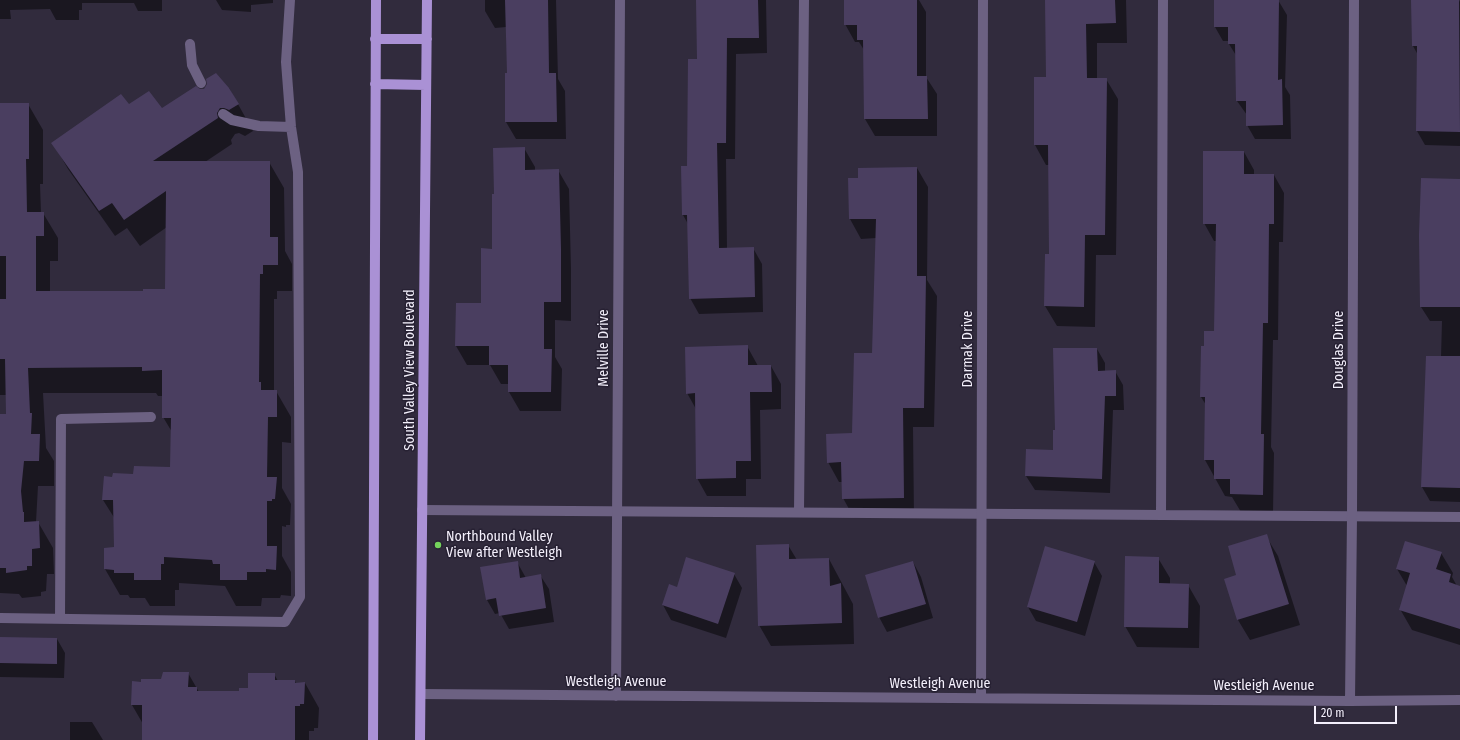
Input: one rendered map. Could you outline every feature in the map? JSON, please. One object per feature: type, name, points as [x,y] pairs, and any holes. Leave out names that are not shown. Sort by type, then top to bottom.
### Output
[{"type":"main road","points":[[373,740],[376,0]]},
{"type":"main road","name":"South Valley View Boulevard","points":[[420,740],[427,0]]},
{"type":"main road","points":[[375,39],[427,39]]},
{"type":"main road","points":[[375,84],[426,84]]},
{"type":"street","points":[[0,618],[285,622],[300,597],[298,172],[291,127],[286,62],[290,0]]},
{"type":"street","name":"Melville Drive","points":[[616,696],[620,0]]},
{"type":"street","points":[[799,512],[804,0]]},
{"type":"street","name":"Darmak Drive","points":[[981,698],[983,0]]},
{"type":"street","points":[[1161,515],[1163,0]]},
{"type":"street","name":"Douglas Drive","points":[[1350,701],[1354,0]]},
{"type":"street","points":[[190,44],[192,65],[201,83]]},
{"type":"street","points":[[223,114],[232,120],[258,126],[291,127]]},
{"type":"street","points":[[60,619],[61,419],[151,417]]},
{"type":"street","points":[[422,510],[1460,517]]},
{"type":"street","name":"Westleigh Avenue","points":[[421,694],[1350,701],[1460,700]]},
{"type":"building","points":[[505,0],[548,0],[549,73],[556,73],[557,122],[505,122],[505,73],[507,73]]},
{"type":"building","points":[[696,0],[758,0],[759,38],[727,38],[726,143],[717,143],[719,248],[754,247],[755,297],[689,299],[687,215],[682,215],[681,166],[687,166],[688,59],[697,59]]},
{"type":"building","points":[[844,0],[917,0],[917,76],[927,76],[928,119],[864,119],[863,40],[857,40],[857,25],[844,25]]},
{"type":"building","points":[[1045,0],[1115,0],[1116,23],[1086,24],[1087,78],[1107,78],[1105,235],[1085,235],[1084,307],[1044,306],[1045,254],[1049,254],[1048,145],[1034,145],[1034,77],[1046,77]]},
{"type":"building","points":[[1214,0],[1279,0],[1278,80],[1282,79],[1283,125],[1246,126],[1246,101],[1236,101],[1235,44],[1228,44],[1228,27],[1214,27]]},
{"type":"building","points":[[1411,0],[1459,0],[1460,132],[1416,131],[1417,46],[1412,46]]},
{"type":"building","points":[[216,73],[229,88],[239,104],[229,110],[220,108],[217,113],[218,118],[153,161],[270,161],[270,237],[278,237],[278,265],[263,265],[263,274],[260,274],[259,382],[261,382],[261,390],[277,390],[277,417],[268,417],[267,477],[277,477],[275,499],[272,499],[272,501],[267,501],[267,546],[277,546],[276,570],[266,569],[266,572],[247,572],[247,580],[220,580],[220,564],[213,564],[212,560],[164,557],[164,564],[161,564],[161,580],[134,580],[134,573],[114,573],[114,570],[104,569],[104,548],[114,547],[113,500],[102,500],[104,476],[112,477],[113,473],[133,474],[134,466],[170,467],[171,418],[162,418],[162,370],[142,371],[142,367],[28,368],[30,413],[32,413],[31,434],[40,434],[39,461],[24,461],[21,491],[24,522],[39,521],[40,548],[32,549],[32,566],[27,566],[27,570],[6,573],[6,568],[0,568],[0,414],[6,414],[5,359],[0,359],[0,299],[6,299],[6,256],[0,256],[0,103],[29,103],[29,159],[26,159],[27,212],[44,212],[44,236],[36,236],[36,291],[143,291],[143,289],[165,289],[166,191],[124,220],[112,203],[99,211],[51,143],[121,94],[129,104],[149,91],[162,108],[196,86],[200,89],[204,89],[207,84],[206,79]]},
{"type":"building","points":[[525,147],[525,170],[559,169],[561,302],[544,302],[544,349],[552,349],[551,392],[508,392],[508,365],[489,365],[489,346],[455,346],[456,303],[481,303],[481,248],[492,249],[492,194],[494,194],[493,148]]},
{"type":"building","points":[[1203,151],[1244,151],[1244,174],[1274,174],[1274,224],[1269,224],[1268,323],[1263,323],[1261,434],[1264,434],[1263,495],[1230,494],[1230,479],[1214,479],[1214,460],[1204,460],[1205,397],[1200,397],[1201,346],[1204,346],[1204,331],[1214,331],[1216,224],[1203,224]]},
{"type":"building","points":[[917,167],[917,276],[926,276],[924,408],[903,408],[904,498],[842,499],[841,462],[827,463],[826,434],[852,433],[854,353],[872,353],[876,219],[849,219],[848,178],[858,178],[858,168]]},
{"type":"building","points":[[1421,178],[1460,179],[1460,307],[1420,307],[1419,235]]},
{"type":"building","points":[[748,345],[748,365],[771,365],[772,392],[750,392],[751,461],[736,461],[736,478],[696,479],[695,393],[686,394],[685,347]]},
{"type":"building","points":[[1053,348],[1097,348],[1098,371],[1116,370],[1116,396],[1105,396],[1102,479],[1025,476],[1026,449],[1053,450],[1053,430],[1055,430]]},
{"type":"building","points":[[1426,356],[1460,356],[1460,488],[1421,487]]},
{"type":"building","points":[[1267,534],[1289,604],[1237,620],[1224,579],[1236,575],[1228,546]]},
{"type":"building","points":[[1405,541],[1442,552],[1436,569],[1451,574],[1449,582],[1460,586],[1460,629],[1399,610],[1410,573],[1396,569]]},
{"type":"building","points":[[789,544],[789,559],[829,558],[830,586],[841,583],[842,623],[758,626],[756,545]]},
{"type":"building","points":[[1045,546],[1095,561],[1077,622],[1027,607]]},
{"type":"building","points":[[1125,556],[1159,557],[1159,583],[1189,584],[1188,628],[1124,627]]},
{"type":"building","points":[[686,557],[735,573],[718,624],[662,605],[669,584],[677,587]]},
{"type":"building","points":[[518,561],[520,578],[541,574],[546,608],[499,616],[496,598],[486,600],[480,567]]},
{"type":"building","points":[[913,561],[926,604],[878,618],[865,575]]},
{"type":"building","points":[[0,637],[57,638],[57,664],[0,663]]},
{"type":"building","points":[[163,672],[189,672],[188,687],[197,687],[197,691],[239,691],[239,688],[248,688],[248,673],[275,673],[275,680],[295,680],[295,683],[305,682],[304,704],[295,706],[295,740],[142,740],[142,705],[131,705],[132,681],[141,682],[141,679],[161,679]]},
{"type":"place","name":"Northbound Valley View after Westleigh","points":[[438,545]]}]
